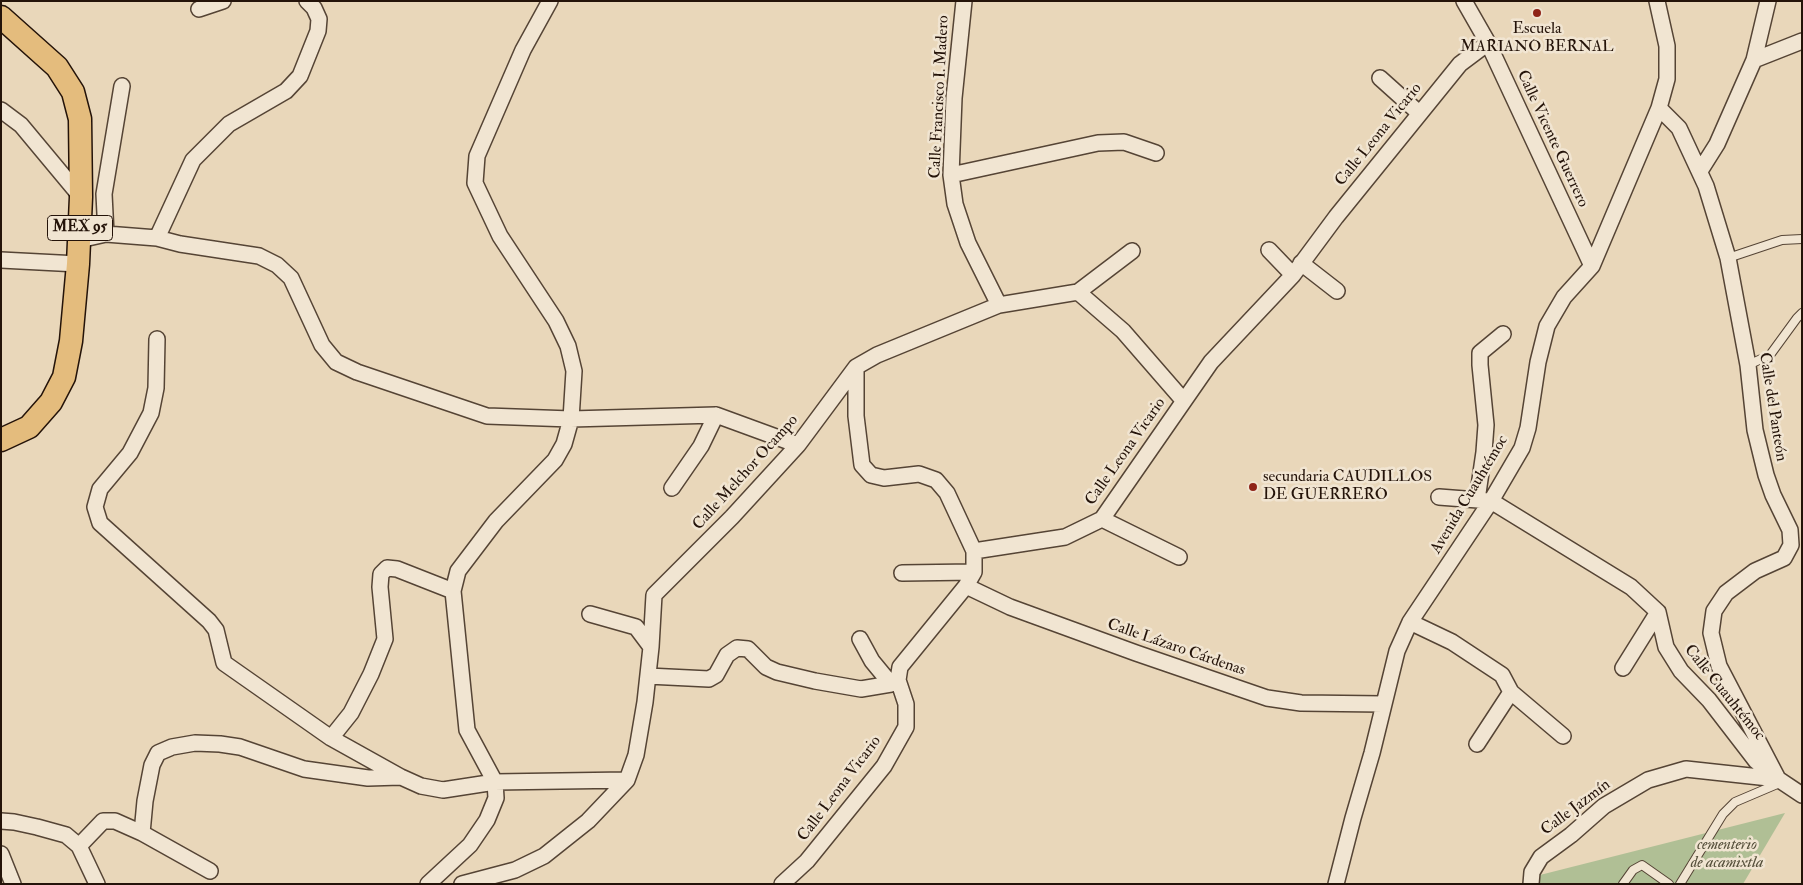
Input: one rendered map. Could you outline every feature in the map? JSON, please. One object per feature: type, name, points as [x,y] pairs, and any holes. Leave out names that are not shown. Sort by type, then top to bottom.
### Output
[{"type":"main road","name":"MEX 95","points":[[1,17],[57,66],[73,92],[80,119],[78,264],[72,341],[64,377],[51,402],[29,427],[1,440]]},
{"type":"street","points":[[199,10],[223,1]]},
{"type":"street","points":[[157,238],[194,160],[229,124],[286,91],[300,76],[318,31],[319,19],[314,8],[307,1]]},
{"type":"street","points":[[428,884],[470,845],[487,820],[496,798],[495,782],[467,730],[453,591],[458,571],[496,521],[555,460],[564,444],[571,419],[574,371],[568,346],[556,321],[500,236],[475,183],[477,156],[523,50],[550,1]]},
{"type":"street","name":"Calle Francisco I. Madero","points":[[964,1],[954,98],[951,175],[955,204],[968,243],[999,305]]},
{"type":"street","name":"Calle Vicente Guerrero","points":[[1464,1],[1488,44],[1592,266]]},
{"type":"street","name":"Avenida Cuauhtémoc","points":[[1336,884],[1372,753],[1383,704],[1398,651],[1410,622],[1484,501],[1522,448],[1528,428],[1538,362],[1547,326],[1564,297],[1592,266],[1659,108],[1666,79],[1667,46],[1657,1]]},
{"type":"street","points":[[1700,170],[1717,144],[1754,60],[1768,1]]},
{"type":"street","points":[[1754,60],[1802,41]]},
{"type":"street","name":"Calle Leona Vicario","points":[[974,551],[1065,537],[1102,519],[1211,362],[1297,269],[1336,217],[1460,64],[1488,44]]},
{"type":"street","points":[[1380,78],[1419,113]]},
{"type":"street","points":[[106,234],[104,194],[122,86]]},
{"type":"street","name":"Calle del Panteón","points":[[1659,108],[1679,128],[1700,170],[1728,258],[1748,365],[1755,430],[1766,475],[1773,495],[1790,530],[1791,545],[1784,558],[1755,571],[1726,593],[1714,611],[1711,633],[1719,666],[1781,780]]},
{"type":"street","points":[[1,110],[20,125],[80,197]]},
{"type":"street","points":[[951,175],[1098,143],[1124,142],[1156,153]]},
{"type":"street","points":[[79,240],[106,234],[157,238],[180,244],[259,256],[277,265],[291,278],[322,346],[336,362],[357,372],[487,416],[571,419],[716,414],[798,445]]},
{"type":"street","points":[[1269,250],[1297,269],[1337,290]]},
{"type":"street","points":[[1132,251],[1078,292],[1123,331],[1184,400]]},
{"type":"street","points":[[1,260],[78,264]]},
{"type":"street","name":"Calle Melchor Ocampo","points":[[462,884],[515,870],[544,856],[588,821],[627,780],[636,755],[648,676],[654,595],[732,517],[798,445],[856,367],[877,355],[999,305],[1078,292]]},
{"type":"street","points":[[1484,501],[1486,425],[1480,352],[1503,334]]},
{"type":"street","points":[[157,339],[156,388],[151,413],[130,453],[100,489],[95,507],[100,523],[209,621],[216,630],[224,663],[331,738],[421,786],[443,790],[495,782],[627,780]]},
{"type":"street","points":[[648,676],[709,679],[716,675],[727,655],[737,648],[748,650],[766,667],[776,672],[814,681],[861,689],[894,682],[900,667],[966,586],[974,572],[974,551],[947,493],[936,480],[919,474],[884,478],[871,474],[862,465],[856,416],[856,367]]},
{"type":"street","points":[[672,488],[701,446],[716,414]]},
{"type":"street","points":[[1439,497],[1484,501],[1631,587],[1658,612],[1623,668]]},
{"type":"street","points":[[1102,519],[1179,557]]},
{"type":"street","points":[[331,738],[351,713],[371,674],[385,640],[380,587],[382,574],[387,568],[398,569],[453,591]]},
{"type":"street","points":[[902,573],[974,572]]},
{"type":"street","name":"Calle Lázaro Cárdenas","points":[[966,586],[1019,610],[1266,698],[1302,703],[1383,704]]},
{"type":"street","name":"Calle Cuauhtémoc","points":[[1658,612],[1666,648],[1681,671],[1709,700],[1756,761],[1802,795]]},
{"type":"street","points":[[590,614],[636,627],[651,647]]},
{"type":"street","points":[[1410,622],[1452,642],[1502,674],[1510,692],[1563,736]]},
{"type":"street","name":"Calle Leona Vicario","points":[[782,884],[807,861],[884,766],[906,727],[906,704],[894,682],[872,660],[860,639]]},
{"type":"street","points":[[1477,744],[1510,692]]},
{"type":"street","points":[[142,833],[145,800],[152,765],[158,753],[172,747],[220,744],[240,747],[304,768],[368,778],[401,777]]},
{"type":"street","name":"Calle Jazmín","points":[[1531,884],[1532,872],[1542,857],[1604,806],[1648,780],[1686,769],[1781,780]]},
{"type":"street","points":[[1,821],[30,825],[66,835],[79,846],[97,884]]},
{"type":"street","points":[[79,846],[103,821],[115,822],[142,833],[210,871]]},
{"type":"street","points":[[1,854],[13,884]]},
{"type":"lane","points":[[1728,258],[1782,240],[1802,239]]},
{"type":"lane","points":[[1748,365],[1770,355],[1796,318],[1802,313]]},
{"type":"lane","points":[[1680,884],[1723,814],[1735,802],[1781,780]]},
{"type":"lane","points":[[1623,884],[1633,870],[1642,866],[1669,884]]},
{"type":"green space","name":"cementerio de acamixtla","points":[[1785,813],[1743,884],[1535,884],[1536,876]]},
{"type":"place","name":"Escuela MARIANO BERNAL","points":[[1537,13]]},
{"type":"place","name":"secundaria CAUDILLOS DE GUERRERO","points":[[1253,487]]}]
